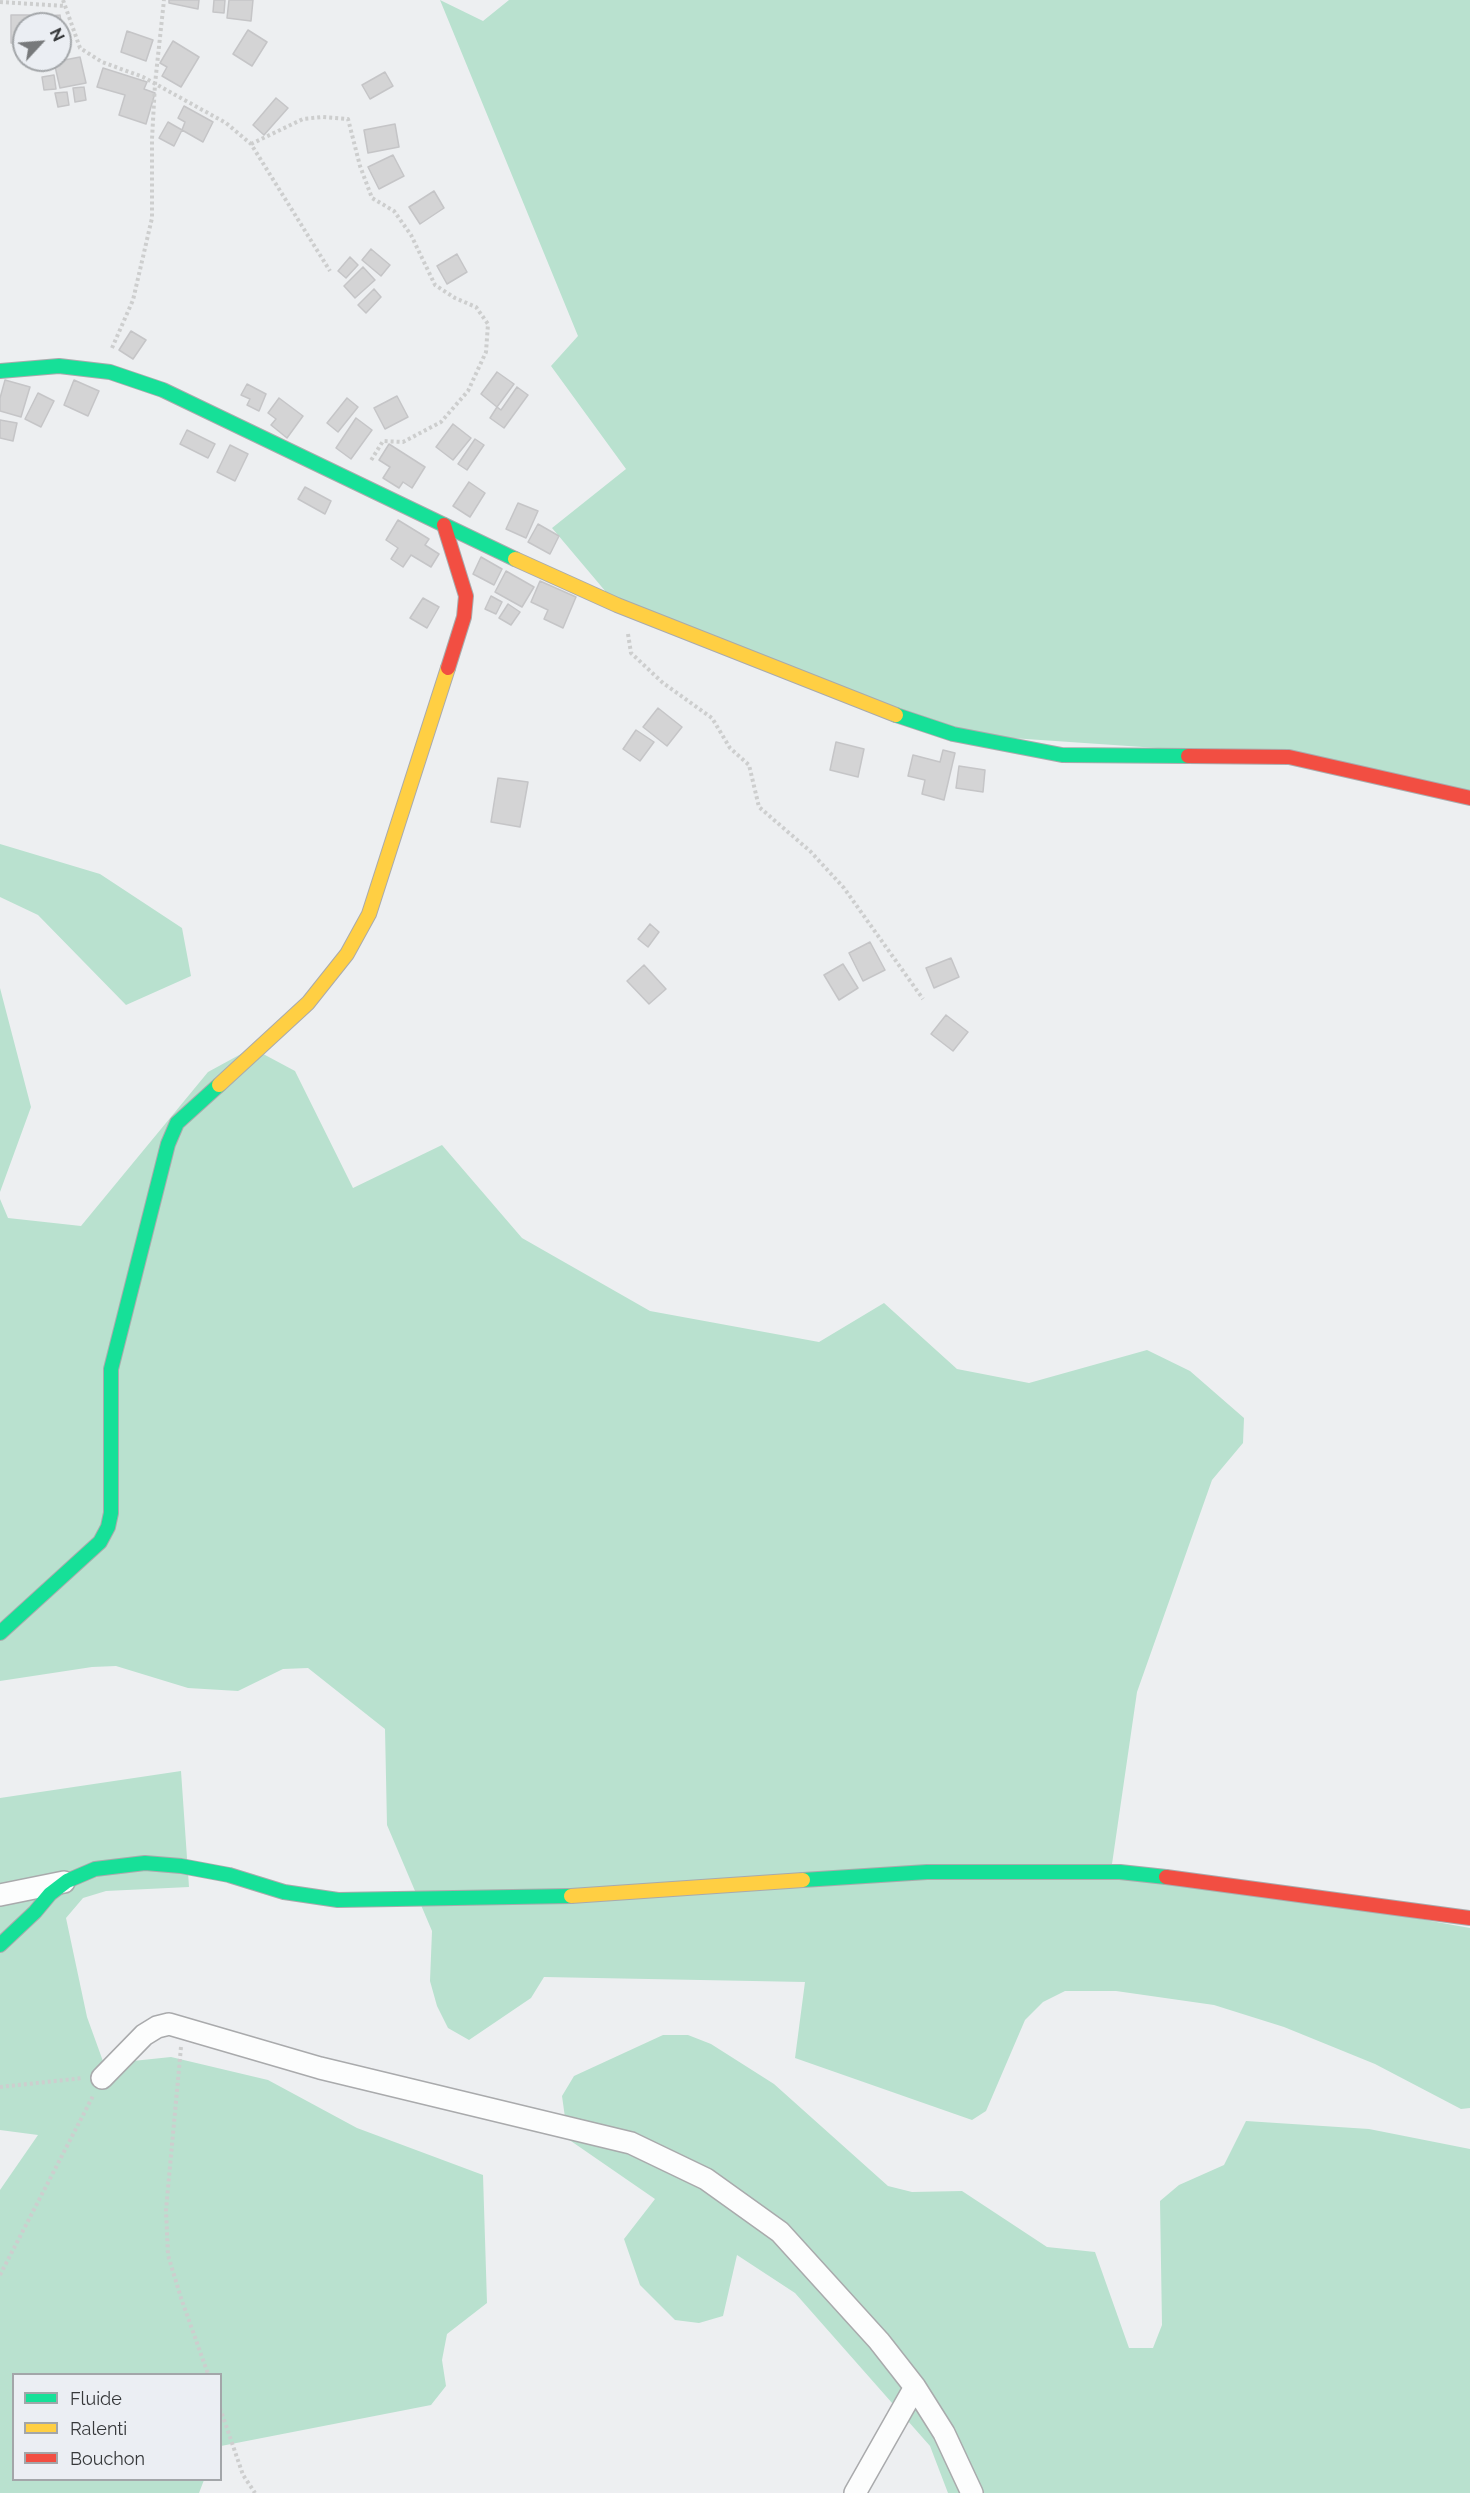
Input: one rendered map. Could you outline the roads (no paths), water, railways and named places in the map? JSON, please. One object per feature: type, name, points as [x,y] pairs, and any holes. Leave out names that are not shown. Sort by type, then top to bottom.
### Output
[{"type":"street","points":[[0,371],[59,366],[103,371],[163,390],[617,605],[907,719],[953,734],[1062,755],[1289,757],[1470,798]]},
{"type":"street","points":[[0,1633],[100,1542],[108,1527],[111,1514],[111,1369],[168,1144],[177,1123],[308,1003],[347,954],[369,914],[464,617],[466,596],[444,525]]},
{"type":"street","points":[[0,1945],[35,1912],[50,1894],[68,1881],[95,1869],[145,1863],[181,1866],[228,1875],[284,1892],[338,1900],[560,1897],[927,1872],[1120,1872],[1234,1885],[1470,1918]]},
{"type":"street","points":[[0,1895],[68,1881]]},
{"type":"street","points":[[102,2078],[144,2035],[157,2027],[169,2024],[320,2068],[631,2143],[706,2179],[780,2232],[879,2342],[915,2387],[949,2441],[972,2493]]},
{"type":"street","points":[[855,2493],[915,2387]]}]
